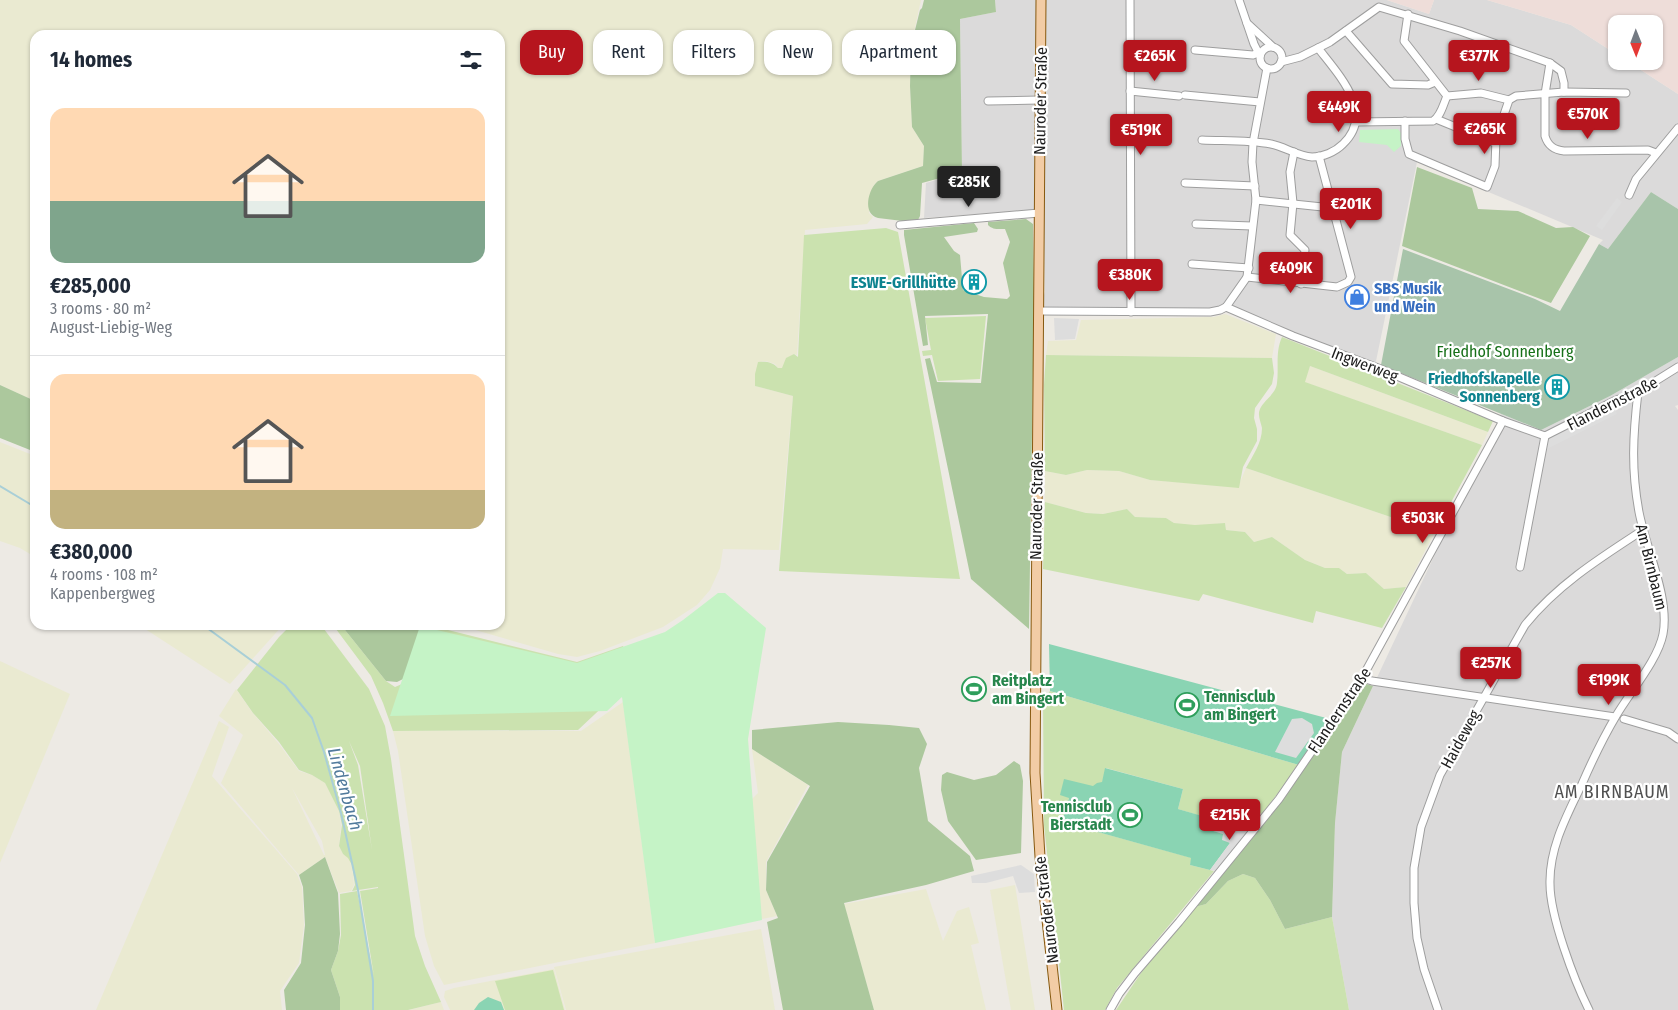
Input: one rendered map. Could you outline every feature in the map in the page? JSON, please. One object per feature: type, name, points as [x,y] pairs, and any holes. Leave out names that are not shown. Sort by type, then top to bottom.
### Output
[{"type":"main road","name":"Nauroder Straße","points":[[1041,0],[1035,772],[1040,857],[1057,1010]]},
{"type":"street","points":[[1130,0],[1131,312]]},
{"type":"street","points":[[1238,0],[1262,63],[1267,68],[1274,68],[1282,62],[1300,57],[1330,42],[1380,7],[1408,14],[1550,63],[1561,71],[1564,92]]},
{"type":"street","points":[[1408,14],[1404,41],[1446,96]]},
{"type":"street","points":[[1246,22],[1281,52],[1282,62]]},
{"type":"street","points":[[1346,31],[1392,84],[1428,85],[1435,82]]},
{"type":"street","points":[[1195,50],[1259,55],[1266,48],[1273,47]]},
{"type":"street","points":[[1202,140],[1278,146],[1312,157],[1334,151],[1346,142],[1356,122],[1353,97],[1346,84],[1318,48]]},
{"type":"street","points":[[1550,63],[1545,94],[1545,136],[1546,142],[1556,151],[1648,150],[1656,153]]},
{"type":"street","points":[[1039,311],[1210,312],[1226,307],[1247,277],[1249,268],[1256,200],[1252,162],[1253,143],[1267,68]]},
{"type":"street","points":[[1130,91],[1260,102]]},
{"type":"street","points":[[1405,121],[1405,139],[1409,154],[1487,187],[1495,166],[1495,143],[1509,100],[1516,96],[1564,92],[1626,93]]},
{"type":"street","points":[[1446,96],[1481,93],[1509,100]]},
{"type":"street","points":[[1436,119],[1446,96]]},
{"type":"street","points":[[988,101],[1039,100]]},
{"type":"street","points":[[1356,122],[1433,121],[1436,119],[1495,143]]},
{"type":"street","points":[[1628,195],[1636,179],[1678,128]]},
{"type":"street","points":[[1294,152],[1290,172],[1293,203],[1290,235],[1304,250],[1301,284]]},
{"type":"street","points":[[1247,277],[1337,287],[1348,282],[1351,277],[1319,156]]},
{"type":"street","points":[[1185,183],[1255,186]]},
{"type":"street","points":[[1256,200],[1332,208]]},
{"type":"street","points":[[900,225],[1039,213]]},
{"type":"street","points":[[1196,224],[1252,226]]},
{"type":"street","points":[[1192,264],[1249,268]]},
{"type":"street","name":"Ingwerweg","points":[[1226,307],[1503,421]]},
{"type":"street","name":"Flandernstraße","points":[[1545,436],[1614,401],[1638,392],[1678,367]]},
{"type":"street","name":"Am Birnbaum","points":[[1589,1010],[1582,998],[1552,907],[1550,884],[1553,854],[1566,816],[1615,717],[1659,648],[1663,634],[1665,615],[1662,597],[1643,530],[1633,473],[1633,429],[1638,392]]},
{"type":"street","points":[[1503,421],[1545,436],[1520,567]]},
{"type":"street","name":"Flandernstraße","points":[[1110,1010],[1118,994],[1279,799],[1362,678],[1503,421]]},
{"type":"street","name":"Haideweg","points":[[1438,1010],[1424,969],[1417,938],[1414,868],[1421,827],[1440,775],[1525,625],[1541,605],[1562,586],[1643,530]]},
{"type":"street","points":[[1362,678],[1483,699],[1615,717]]},
{"type":"street","points":[[1624,719],[1668,732],[1678,739]]},
{"type":"shaded area","points":[[995,0],[1387,0],[1429,14],[1434,0],[1487,0],[1571,25],[1608,49],[1608,70],[1641,70],[1678,94],[1678,209],[1651,192],[1608,249],[1599,244],[1603,240],[1417,162],[1375,366],[1226,307],[1220,310],[1039,311],[1045,292],[1044,210],[924,218],[926,183],[962,172],[960,19],[996,12]]},
{"type":"shaded area","points":[[1387,0],[1434,0],[1429,14]]},
{"type":"shaded area","points":[[1487,0],[1678,0],[1678,94],[1641,70],[1663,70],[1663,15],[1608,15],[1608,49],[1571,25]]},
{"type":"shaded area","points":[[1617,198],[1622,202],[1602,230],[1596,226]]},
{"type":"shaded area","points":[[1054,318],[1079,319],[1075,339],[1055,340]]},
{"type":"shaded area","points":[[1678,357],[1678,405],[1675,406],[1678,410],[1678,1010],[1349,1010],[1332,917],[1335,823],[1342,752],[1501,414],[1541,430],[1610,396]]},
{"type":"shaded area","points":[[1614,408],[1617,414],[1547,449],[1546,440]]},
{"type":"shaded area","points":[[1302,718],[1312,724],[1314,733],[1296,758],[1275,752],[1292,719]]},
{"type":"shaded area","points":[[1218,801],[1262,814],[1216,871],[1210,870],[1230,843],[1222,840],[1223,834],[1213,831]]},
{"type":"shaded area","points":[[1021,865],[1034,874],[1035,892],[1019,893],[1013,876],[986,883],[972,883],[971,876]]},
{"type":"green space","points":[[0,0],[921,0],[914,30],[842,30],[842,75],[910,75],[912,127],[924,146],[923,166],[878,181],[874,185],[869,213],[873,217],[867,224],[805,230],[797,355],[794,354],[782,368],[778,368],[775,364],[766,361],[758,362],[755,386],[793,396],[779,550],[723,549],[720,568],[710,590],[697,605],[663,627],[600,651],[577,657],[558,654],[475,630],[505,630],[505,30],[30,30],[30,399],[0,385]]},
{"type":"green space","points":[[924,0],[995,0],[996,12],[960,19],[962,172],[922,183],[920,216],[918,220],[911,222],[878,218],[873,216],[868,207],[869,195],[874,185],[878,181],[923,166],[924,146],[912,127],[910,75],[956,75],[956,30],[915,30]]},
{"type":"green space","points":[[1398,129],[1401,133],[1401,146],[1394,152],[1387,145],[1359,142],[1360,130]]},
{"type":"green space","points":[[1417,167],[1472,188],[1478,209],[1518,211],[1556,228],[1573,227],[1590,236],[1551,303],[1402,246]]},
{"type":"green space","name":"Friedhof Sonnenberg","points":[[1651,192],[1678,209],[1678,357],[1610,396],[1541,430],[1381,365],[1403,249],[1535,299],[1560,311],[1599,244],[1608,249]]},
{"type":"green space","points":[[1026,219],[1033,224],[1034,303],[1029,629],[971,579],[925,359],[930,358],[937,382],[981,383],[988,314],[925,316],[928,345],[923,346],[904,235],[904,230],[974,223],[978,229],[977,232],[944,237],[954,251],[960,255],[963,290],[984,297],[1007,299],[1010,296],[1003,263],[1010,242],[1005,229],[992,228],[988,225],[988,222]]},
{"type":"green space","points":[[886,228],[898,232],[960,579],[779,571],[793,396],[755,386],[758,362],[769,362],[778,368],[782,368],[786,358],[794,354],[798,357],[804,235]]},
{"type":"green space","points":[[1225,314],[1276,334],[1272,358],[1046,355],[1048,341],[1076,340],[1081,320],[1214,317]]},
{"type":"green space","points":[[986,316],[980,379],[938,381],[932,355],[923,356],[922,351],[931,350],[925,318]]},
{"type":"green space","points":[[1282,337],[1493,421],[1488,432],[1310,366],[1305,382],[1482,445],[1435,532],[1246,468],[1257,449],[1260,439],[1262,428],[1259,411],[1276,387],[1279,348]]},
{"type":"green space","points":[[1046,355],[1272,358],[1274,373],[1272,384],[1255,408],[1254,418],[1257,429],[1257,441],[1243,467],[1239,488],[1150,480],[1119,471],[1087,470],[1066,475],[1045,471],[1044,385]]},
{"type":"green space","points":[[1310,366],[1488,432],[1482,445],[1304,382]]},
{"type":"green space","points":[[0,385],[30,399],[30,450],[0,438]]},
{"type":"green space","points":[[0,442],[30,454],[30,554],[20,548],[0,541]]},
{"type":"green space","points":[[1246,468],[1435,532],[1406,587],[1384,589],[1366,573],[1347,574],[1339,568],[1325,568],[1305,560],[1272,537],[1254,542],[1245,532],[1226,530],[1225,523],[1195,526],[1174,523],[1166,518],[1135,517],[1127,509],[1103,514],[1086,513],[1045,502],[1045,471],[1066,475],[1087,470],[1119,471],[1150,480],[1238,487]]},
{"type":"green space","points":[[1045,502],[1086,513],[1103,514],[1127,509],[1135,517],[1166,518],[1174,523],[1195,525],[1225,523],[1226,530],[1245,532],[1254,542],[1272,537],[1305,560],[1325,568],[1339,568],[1347,574],[1366,573],[1384,589],[1406,587],[1382,628],[1316,611],[1313,623],[1203,594],[1199,601],[1043,569]]},
{"type":"green space","points":[[718,593],[725,593],[766,628],[748,739],[762,920],[655,943],[622,697],[607,711],[390,716],[419,630],[437,630],[577,663],[665,632]]},
{"type":"green space","points":[[147,630],[279,630],[230,684]]},
{"type":"green space","points":[[286,630],[325,630],[369,689],[385,726],[415,936],[425,966],[441,1002],[408,1010],[340,1010],[340,997],[331,970],[338,951],[341,935],[340,894],[357,891],[374,976],[360,891],[378,887],[352,891],[355,885],[352,865],[339,846],[342,825],[339,811],[325,783],[299,770],[237,690]],"holes":[[[349,741],[360,766],[372,850],[358,765]]]},
{"type":"green space","points":[[337,630],[345,630],[386,681],[395,687],[402,684],[423,630],[448,630],[577,662],[623,646],[633,667],[627,684],[578,730],[393,731],[371,676]]},
{"type":"green space","points":[[345,630],[423,630],[439,661],[397,682],[386,681]]},
{"type":"green space","name":"Tennisclub am Bingert","points":[[1049,644],[1330,719],[1299,765],[1050,691]]},
{"type":"green space","points":[[0,661],[70,694],[0,863]]},
{"type":"green space","points":[[1363,683],[1373,686],[1342,752],[1335,823],[1332,917],[1285,929],[1270,900],[1255,878],[1243,874],[1228,881],[1206,904],[1195,907],[1282,801]]},
{"type":"green space","points":[[236,689],[299,771],[312,775],[325,783],[339,811],[341,826],[339,846],[352,865],[354,885],[351,891],[339,893],[325,857],[299,875],[221,783],[243,735],[219,716]],"holes":[[[292,788],[322,841],[325,855]]]},
{"type":"green space","points":[[1050,691],[1299,765],[1262,814],[1218,801],[1214,820],[1178,809],[1183,789],[1106,768],[1102,783],[1069,798],[1062,822],[1192,858],[1190,865],[1214,871],[1117,988],[1105,1010],[1064,1010],[1044,825],[1043,699]]},
{"type":"green space","points":[[623,702],[655,943],[444,985],[434,966],[425,936],[398,751],[393,731],[581,731]]},
{"type":"green space","points":[[219,721],[229,727],[212,776],[297,874],[302,887],[304,925],[299,963],[280,991],[282,1010],[96,1010]]},
{"type":"green space","points":[[838,722],[919,728],[927,744],[919,768],[928,821],[970,856],[974,871],[926,885],[844,903],[874,1010],[783,1010],[767,922],[778,918],[766,890],[767,862],[810,786],[752,749],[752,730]]},
{"type":"green space","points":[[752,749],[808,785],[766,862],[766,890],[777,916],[727,926],[749,802],[758,793]]},
{"type":"green space","points":[[1014,761],[1020,765],[1023,781],[1021,853],[976,860],[948,821],[941,790],[942,775],[947,772],[974,780],[996,775]]},
{"type":"green space","name":"Tennisclub Bierstadt","points":[[1105,768],[1183,789],[1178,809],[1216,820],[1230,843],[1210,870],[1190,865],[1191,858],[1062,822],[1069,798],[1060,795],[1064,779],[1093,786],[1102,782]]},
{"type":"green space","points":[[325,857],[338,893],[340,934],[338,951],[331,970],[340,997],[340,1010],[286,1010],[284,990],[301,963],[305,925],[303,887],[299,875]]},
{"type":"green space","points":[[1243,874],[1255,878],[1270,900],[1285,929],[1332,917],[1349,1010],[1116,1010],[1143,970],[1195,907],[1206,904],[1228,881]]},
{"type":"green space","points":[[1015,885],[1035,1010],[1011,1010],[990,890]]},
{"type":"green space","points":[[926,889],[943,941],[957,911],[969,907],[979,943],[971,945],[986,1010],[874,1010],[844,904]]},
{"type":"green space","points":[[761,929],[775,1010],[566,1010],[554,967]]},
{"type":"green space","points":[[554,969],[565,1010],[450,1010],[444,997],[445,991],[454,988]]},
{"type":"green space","points":[[553,970],[564,1010],[505,1010],[495,981]]},
{"type":"green space","points":[[488,997],[501,1002],[504,1010],[474,1010],[479,1003]]},
{"type":"green space","points":[[441,1002],[444,1010],[409,1010]]},
{"type":"waterway","name":"Lindenbach","points":[[0,486],[30,504]]},
{"type":"waterway","name":"Lindenbach","points":[[210,630],[285,685],[312,718],[324,752],[341,813],[358,890],[373,981],[373,1010]]},
{"type":"place","name":"ESWE-Grillhütte","points":[[974,282]]},
{"type":"place","name":"SBS Musik und Wein","points":[[1357,297]]},
{"type":"place","name":"Friedhofskapelle Sonnenberg","points":[[1557,387]]},
{"type":"place","name":"Reitplatz am Bingert","points":[[974,689]]},
{"type":"place","name":"Tennisclub am Bingert","points":[[1187,705]]},
{"type":"place","name":"Tennisclub Bierstadt","points":[[1130,815]]},
{"type":"district","name":"AM BIRNBAUM","points":[[1612,792]]}]
